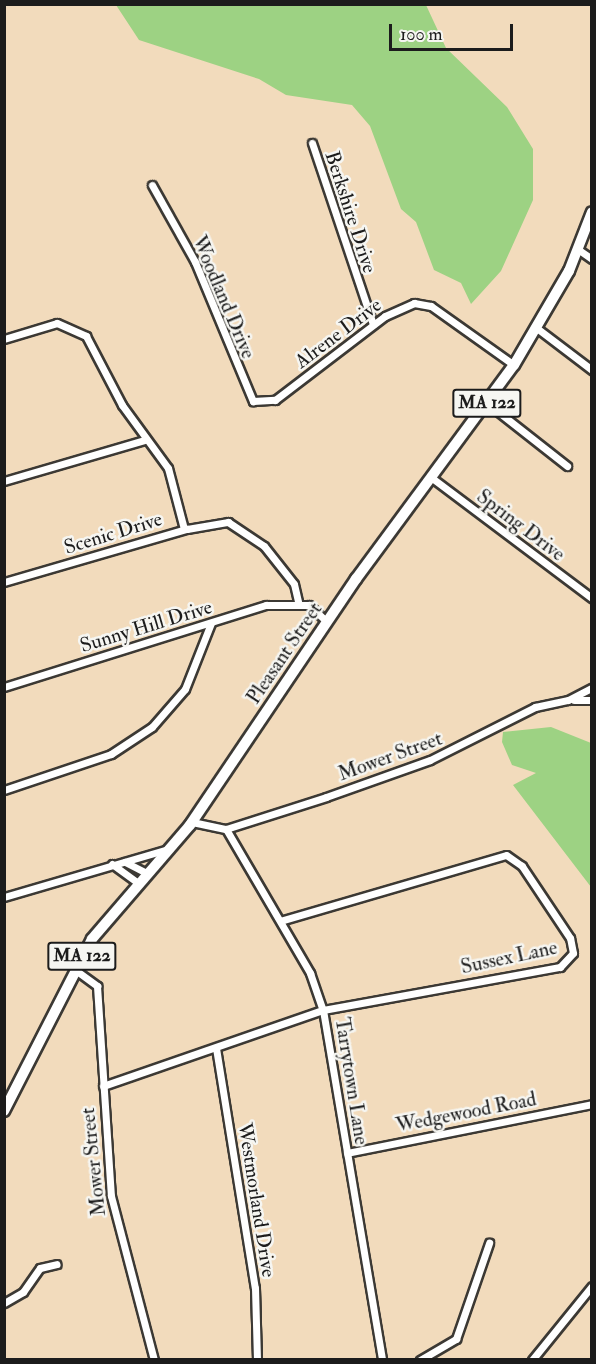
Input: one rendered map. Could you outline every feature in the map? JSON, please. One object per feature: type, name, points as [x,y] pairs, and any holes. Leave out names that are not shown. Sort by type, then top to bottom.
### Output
[{"type":"main road","name":"Pleasant Street","points":[[4,1111],[74,969],[137,882],[192,822],[326,621],[487,403],[538,329],[579,249],[591,212]]},
{"type":"street","name":"Berkshire Drive","points":[[312,143],[373,324]]},
{"type":"street","name":"Woodland Drive","points":[[152,185],[195,262],[247,394],[261,404],[275,400]]},
{"type":"street","points":[[579,249],[591,259]]},
{"type":"street","name":"Alrene Drive","points":[[275,400],[373,324],[402,306],[425,304],[514,365]]},
{"type":"street","points":[[4,339],[52,324],[79,330],[144,440],[168,468],[184,529]]},
{"type":"street","points":[[538,329],[591,370]]},
{"type":"street","points":[[487,403],[567,466]]},
{"type":"street","points":[[4,481],[144,440]]},
{"type":"street","name":"Spring Drive","points":[[432,478],[591,598]]},
{"type":"street","name":"Scenic Drive","points":[[4,582],[184,529],[231,522],[277,562],[294,584],[298,602]]},
{"type":"street","points":[[298,602],[326,621]]},
{"type":"street","name":"Sunny Hill Drive","points":[[4,687],[266,605],[298,602]]},
{"type":"street","points":[[4,790],[111,754],[152,727],[185,689],[211,623]]},
{"type":"street","name":"Mower Street","points":[[226,829],[410,767],[470,743],[535,707],[568,700],[591,688]]},
{"type":"street","points":[[568,700],[591,700]]},
{"type":"street","points":[[192,822],[226,829]]},
{"type":"street","name":"Tarrytown Lane","points":[[226,829],[280,921],[323,1010],[382,1359]]},
{"type":"street","points":[[4,897],[170,848]]},
{"type":"street","name":"Sussex Lane","points":[[103,1086],[323,1010],[560,967],[571,959],[572,944],[519,862],[502,855],[280,921]]},
{"type":"street","points":[[122,861],[147,873]]},
{"type":"street","points":[[112,864],[137,882]]},
{"type":"street","name":"Mower Street","points":[[74,969],[97,986],[113,1208],[154,1359]]},
{"type":"street","name":"Westmorland Drive","points":[[216,1047],[255,1288],[257,1359]]},
{"type":"street","name":"Wedgewood Road","points":[[347,1153],[591,1104]]},
{"type":"street","points":[[420,1359],[444,1350],[459,1334],[467,1295],[489,1243]]},
{"type":"street","points":[[4,1303],[23,1292],[40,1268],[57,1264]]},
{"type":"street","points":[[532,1359],[591,1286]]},
{"type":"green space","points":[[116,5],[426,5],[446,48],[507,107],[533,149],[533,200],[501,271],[471,304],[461,283],[434,270],[416,222],[401,209],[370,126],[352,105],[286,95],[259,79],[139,40]]},
{"type":"green space","points":[[551,727],[591,743],[591,887],[513,785],[536,773],[512,765],[502,742],[503,732]]}]
